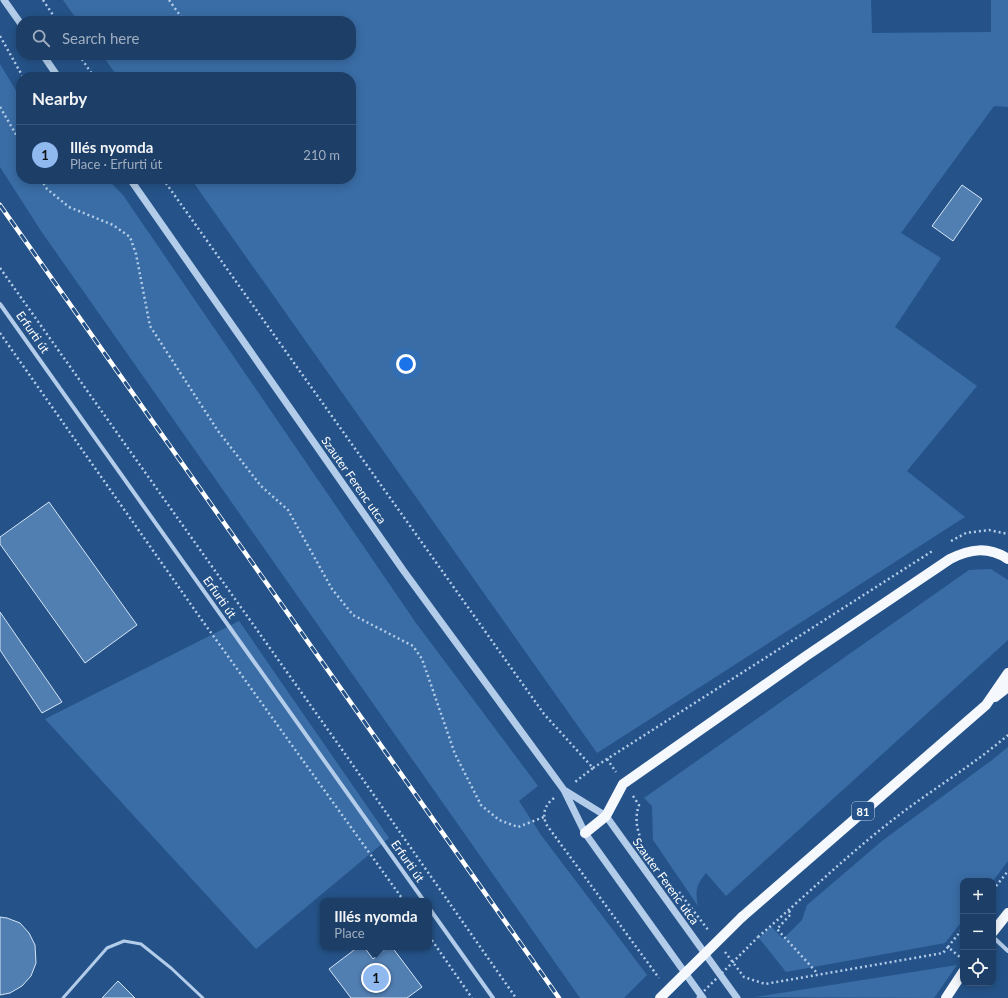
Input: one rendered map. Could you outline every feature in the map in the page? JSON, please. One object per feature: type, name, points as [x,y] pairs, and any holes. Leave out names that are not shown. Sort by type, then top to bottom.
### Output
[{"type":"main road","points":[[585,833],[606,816],[623,784],[806,656],[950,559],[964,552],[978,550],[990,551],[1008,559]]},
{"type":"main road","points":[[986,705],[1008,673]]},
{"type":"main road","name":"81","points":[[660,998],[742,917],[1008,687]]},
{"type":"main road","points":[[986,705],[1008,697]]},
{"type":"main road","points":[[996,928],[1008,913]]},
{"type":"main road","points":[[946,998],[960,977]]},
{"type":"street","points":[[4,0],[16,17]]},
{"type":"street","points":[[46,60],[55,72]]},
{"type":"street","name":"Szauter Ferenc utca","points":[[133,184],[403,570],[564,790],[585,833],[702,998]]},
{"type":"street","name":"Erfurti út","points":[[0,304],[422,898]]},
{"type":"street","name":"Szauter Ferenc utca","points":[[564,790],[606,816],[737,998]]},
{"type":"street","points":[[432,912],[493,998]]},
{"type":"street","points":[[996,940],[1008,951]]},
{"type":"lane","points":[[63,998],[107,948],[124,941],[141,944],[171,968],[203,998]]},
{"type":"path","points":[[43,0],[54,16]]},
{"type":"path","points":[[169,0],[180,16]]},
{"type":"path","points":[[0,36],[20,72]]},
{"type":"path","points":[[82,60],[91,72]]},
{"type":"path","points":[[0,107],[16,135]]},
{"type":"path","points":[[44,184],[47,189],[69,207],[113,225],[130,237],[136,254],[150,326],[218,431],[261,486],[288,510],[332,589],[353,615],[413,646],[422,659],[455,754],[481,805],[499,820],[518,827],[544,817]]},
{"type":"path","points":[[167,184],[544,714],[593,768]]},
{"type":"path","points":[[0,268],[344,751],[516,998]]},
{"type":"path","points":[[0,333],[199,616],[402,898]]},
{"type":"path","points":[[948,542],[966,533],[989,530],[1008,534]]},
{"type":"path","points":[[659,979],[546,824],[544,817],[545,808],[550,801],[593,768],[935,549]]},
{"type":"path","points":[[697,998],[758,937],[891,821],[964,770],[1008,735]]},
{"type":"path","points":[[996,886],[1008,871]]},
{"type":"path","points":[[789,911],[791,914],[777,930],[818,974]]},
{"type":"path","points":[[948,947],[960,932]]},
{"type":"path","points":[[432,940],[472,998]]},
{"type":"shaded area","points":[[63,0],[871,0],[872,33],[991,32],[991,0],[1008,0],[1008,107],[994,106],[901,233],[941,258],[895,327],[977,386],[907,471],[965,517],[597,753],[195,184],[356,184],[356,72],[114,72],[106,60],[356,60],[356,16],[74,16]]},
{"type":"shaded area","points":[[0,64],[16,91],[16,184],[112,184],[123,195],[416,623],[538,786],[519,801],[541,835],[647,975],[624,998],[580,998],[41,231],[0,167]]},
{"type":"shaded area","points":[[991,569],[1008,580],[1008,640],[726,896],[706,873],[697,888],[698,906],[653,840],[652,806],[644,798],[969,570]]},
{"type":"shaded area","points":[[239,621],[389,838],[256,949],[45,719]]},
{"type":"shaded area","points":[[1008,747],[1008,861],[995,878],[960,878],[960,924],[945,943],[786,972],[759,938],[771,926],[783,939],[802,920],[807,905],[882,841]]},
{"type":"shaded area","points":[[957,965],[934,998],[755,997]]},
{"type":"building","points":[[962,185],[982,199],[953,241],[932,226]]},
{"type":"building","points":[[49,502],[137,625],[85,663],[0,544],[0,537]]},
{"type":"building","points":[[0,612],[62,702],[42,713],[0,650]]},
{"type":"building","points":[[0,917],[20,923],[29,933],[35,945],[36,963],[31,976],[22,986],[10,993],[0,995]]},
{"type":"building","points":[[354,950],[366,950],[373,959],[384,950],[394,950],[422,987],[407,998],[351,998],[329,969]]},
{"type":"building","points":[[118,981],[135,998],[102,998]]},
{"type":"railway","points":[[0,205],[559,998]]},
{"type":"place","name":"Illés nyomda","points":[[376,978]]}]
